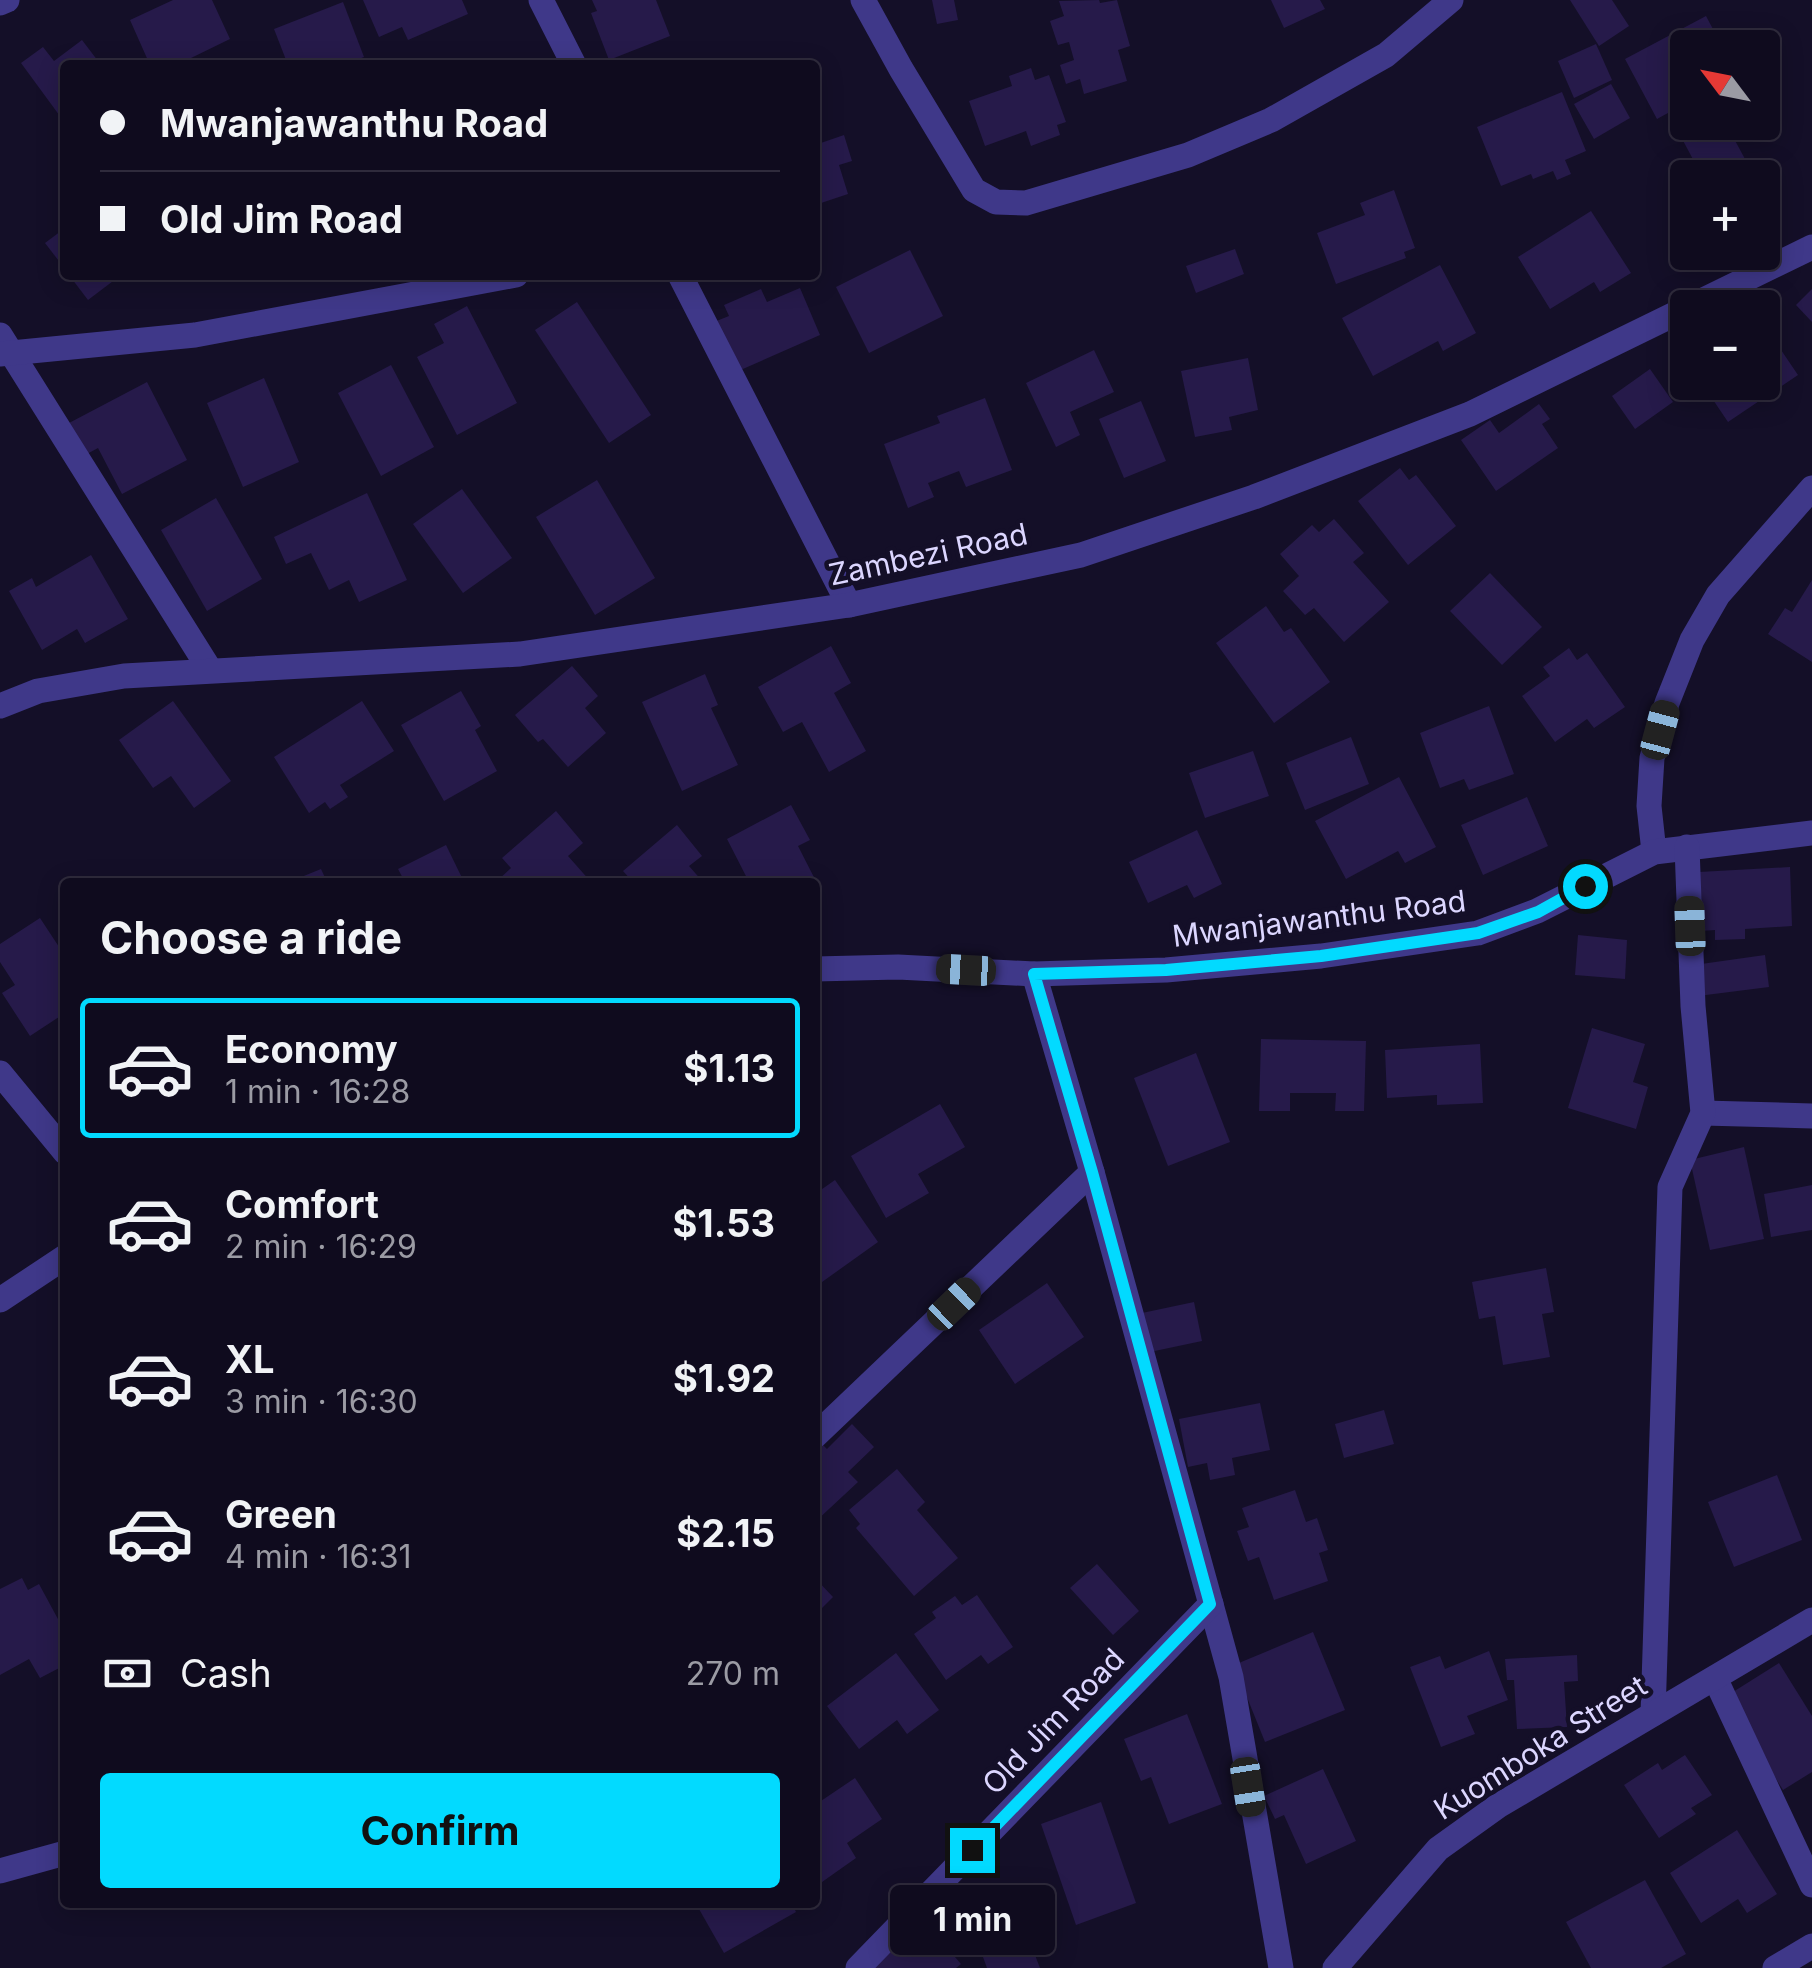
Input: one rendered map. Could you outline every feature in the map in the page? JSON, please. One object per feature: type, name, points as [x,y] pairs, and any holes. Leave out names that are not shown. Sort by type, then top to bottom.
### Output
[{"type":"street","points":[[0,3],[8,0]]},
{"type":"street","points":[[541,0],[571,60]]},
{"type":"street","points":[[864,0],[901,70],[974,190],[996,202],[1026,203],[1188,154],[1271,120],[1386,55],[1451,0]]},
{"type":"street","name":"Zambezi Road","points":[[0,706],[38,690],[124,676],[520,654],[848,605],[1081,555],[1254,497],[1470,414],[1812,247]]},
{"type":"street","points":[[210,670],[3,347],[195,335],[489,280]]},
{"type":"street","points":[[683,280],[848,605]]},
{"type":"street","points":[[1654,852],[1649,806],[1652,758],[1667,703],[1692,640],[1718,595],[1812,488]]},
{"type":"street","name":"Mwanjawanthu Road","points":[[820,969],[898,967],[1034,974],[1166,970],[1321,956],[1478,933],[1538,912],[1654,852],[1812,833]]},
{"type":"street","points":[[1653,1714],[1670,1187],[1703,1114],[1693,1006],[1687,847]]},
{"type":"street","points":[[1034,974],[1230,1677],[1281,1968]]},
{"type":"street","points":[[0,1073],[55,1125]]},
{"type":"street","points":[[1703,1114],[1812,1116]]},
{"type":"street","points":[[820,1431],[1092,1172]]},
{"type":"street","points":[[0,1300],[60,1261]]},
{"type":"street","name":"Old Jim Road","points":[[858,1968],[1210,1604]]},
{"type":"street","name":"Kuomboka Street","points":[[1335,1968],[1438,1849],[1498,1806],[1812,1620]]},
{"type":"street","points":[[1714,1678],[1812,1885]]},
{"type":"street","points":[[0,1871],[60,1854]]},
{"type":"street","points":[[1774,1968],[1812,1946]]},
{"type":"building","points":[[173,0],[212,0],[230,39],[190,60],[148,60],[130,20]]},
{"type":"building","points":[[363,0],[462,0],[468,14],[408,40],[402,27],[379,37]]},
{"type":"building","points":[[592,0],[656,0],[670,36],[609,60],[591,13],[597,11]]},
{"type":"building","points":[[932,0],[954,0],[958,20],[937,24]]},
{"type":"building","points":[[1117,0],[1130,46],[1118,50],[1127,81],[1084,94],[1080,79],[1066,84],[1060,65],[1074,60],[1069,42],[1058,45],[1050,21],[1064,16],[1059,1]]},
{"type":"building","points":[[1271,0],[1320,0],[1325,9],[1284,28]]},
{"type":"building","points":[[1570,0],[1612,0],[1629,26],[1599,46]]},
{"type":"building","points":[[343,2],[364,57],[286,60],[274,29]]},
{"type":"building","points":[[1706,16],[1713,30],[1680,30]]},
{"type":"building","points":[[1670,35],[1670,112],[1657,119],[1625,59]]},
{"type":"building","points":[[82,40],[97,60],[60,60],[60,116],[21,63],[43,47],[54,61]]},
{"type":"building","points":[[1596,44],[1612,80],[1574,98],[1558,61]]},
{"type":"building","points":[[1031,68],[1035,80],[1049,75],[1066,122],[1057,125],[1060,135],[1031,146],[1026,131],[985,146],[969,101],[1012,86],[1009,76]]},
{"type":"building","points":[[1611,84],[1630,118],[1594,139],[1574,104]]},
{"type":"building","points":[[1562,92],[1586,151],[1565,160],[1571,174],[1557,180],[1553,171],[1533,179],[1531,174],[1501,186],[1477,127]]},
{"type":"building","points":[[844,135],[852,161],[839,165],[848,194],[820,203],[820,143]]},
{"type":"building","points":[[1683,140],[1735,140],[1746,160],[1693,160]]},
{"type":"building","points":[[1394,190],[1415,248],[1404,252],[1406,258],[1336,284],[1317,233],[1365,215],[1360,203]]},
{"type":"building","points":[[1591,211],[1631,273],[1600,292],[1594,282],[1550,309],[1518,257]]},
{"type":"building","points":[[60,232],[60,262],[45,243]]},
{"type":"building","points":[[1235,249],[1244,274],[1196,293],[1186,266]]},
{"type":"building","points":[[910,250],[943,316],[869,353],[836,287]]},
{"type":"building","points":[[1440,265],[1476,333],[1443,351],[1438,341],[1373,376],[1342,318]]},
{"type":"building","points":[[73,280],[114,280],[88,300]]},
{"type":"building","points":[[800,288],[820,335],[736,372],[714,322],[729,316],[724,305],[761,289],[767,302]]},
{"type":"building","points":[[1812,289],[1812,322],[1796,305]]},
{"type":"building","points":[[577,302],[651,415],[609,443],[535,330]]},
{"type":"building","points":[[467,306],[517,403],[457,435],[417,357],[444,343],[434,324]]},
{"type":"building","points":[[1780,348],[1798,375],[1780,387]]},
{"type":"building","points":[[1094,350],[1114,392],[1070,412],[1080,435],[1056,447],[1026,383]]},
{"type":"building","points":[[1248,358],[1258,410],[1229,417],[1232,430],[1195,437],[1181,371]]},
{"type":"building","points":[[391,365],[434,447],[381,476],[338,393]]},
{"type":"building","points":[[1650,369],[1673,402],[1635,429],[1612,396]]},
{"type":"building","points":[[264,378],[299,462],[243,487],[207,403]]},
{"type":"building","points":[[147,382],[187,460],[122,494],[98,448],[85,455],[69,423]]},
{"type":"building","points":[[985,398],[1012,470],[966,487],[959,471],[928,483],[934,497],[908,508],[884,444],[940,423],[937,416]]},
{"type":"building","points":[[1713,400],[1761,400],[1728,422]]},
{"type":"building","points":[[1141,401],[1166,461],[1124,478],[1099,419]]},
{"type":"building","points":[[1539,404],[1550,419],[1542,424],[1558,448],[1496,491],[1461,440],[1490,420],[1499,433]]},
{"type":"building","points":[[1400,468],[1409,480],[1416,475],[1456,526],[1408,565],[1358,501]]},
{"type":"building","points":[[597,480],[655,578],[595,615],[536,517]]},
{"type":"building","points":[[462,489],[512,558],[463,593],[413,524]]},
{"type":"building","points":[[367,493],[407,580],[359,602],[349,580],[329,590],[311,553],[286,564],[274,537]]},
{"type":"building","points":[[216,498],[262,579],[207,611],[161,530]]},
{"type":"building","points":[[1334,519],[1364,553],[1353,562],[1389,602],[1344,642],[1314,608],[1305,615],[1283,591],[1299,576],[1280,554],[1312,525],[1319,532]]},
{"type":"building","points":[[91,555],[128,619],[85,643],[77,629],[42,650],[9,591],[32,578],[36,587]]},
{"type":"building","points":[[1490,573],[1542,627],[1502,665],[1450,611]]},
{"type":"building","points":[[1812,580],[1812,662],[1768,634],[1785,608],[1792,612]]},
{"type":"building","points":[[1266,606],[1284,632],[1291,628],[1330,682],[1274,723],[1216,643]]},
{"type":"building","points":[[831,646],[851,683],[834,693],[866,751],[829,772],[802,722],[783,732],[758,687]]},
{"type":"building","points":[[1569,648],[1577,660],[1587,653],[1625,707],[1594,728],[1587,719],[1555,742],[1522,696],[1550,676],[1543,667]]},
{"type":"building","points":[[572,666],[598,696],[585,708],[606,733],[568,767],[543,739],[538,742],[515,715]]},
{"type":"building","points":[[705,674],[718,705],[711,708],[738,765],[682,791],[642,702]]},
{"type":"building","points":[[461,691],[481,726],[475,730],[497,771],[444,801],[401,725]]},
{"type":"building","points":[[173,701],[231,781],[194,808],[171,776],[153,788],[119,740]]},
{"type":"building","points":[[362,701],[394,751],[340,785],[348,797],[330,809],[325,802],[309,813],[274,757]]},
{"type":"building","points":[[1489,706],[1514,774],[1469,790],[1464,779],[1440,788],[1420,733]]},
{"type":"building","points":[[1351,737],[1369,784],[1305,810],[1286,763]]},
{"type":"building","points":[[1253,751],[1269,796],[1205,818],[1189,773]]},
{"type":"building","points":[[1399,777],[1436,847],[1405,863],[1398,851],[1346,879],[1315,821]]},
{"type":"building","points":[[1527,797],[1548,846],[1483,875],[1461,825]]},
{"type":"building","points":[[791,805],[810,840],[798,846],[814,878],[747,878],[727,839]]},
{"type":"building","points":[[556,811],[583,843],[568,856],[587,878],[500,878],[511,868],[502,858]]},
{"type":"building","points":[[677,825],[702,856],[689,866],[700,878],[629,878],[623,871]]},
{"type":"building","points":[[1197,830],[1222,884],[1194,898],[1187,885],[1148,903],[1129,862]]},
{"type":"building","points":[[446,845],[462,878],[403,878],[398,869]]},
{"type":"building","points":[[1790,867],[1792,926],[1745,929],[1745,939],[1715,940],[1715,930],[1701,931],[1699,872]]},
{"type":"building","points":[[321,869],[325,878],[299,878]]},
{"type":"building","points":[[40,918],[60,948],[60,1016],[30,1036],[2,993],[15,985],[0,962],[0,944]]},
{"type":"building","points":[[1578,935],[1627,940],[1625,979],[1575,975]]},
{"type":"building","points":[[1765,955],[1769,987],[1698,996],[1694,965]]},
{"type":"building","points":[[1592,1028],[1645,1044],[1633,1082],[1648,1087],[1636,1129],[1568,1108]]},
{"type":"building","points":[[1261,1039],[1366,1041],[1364,1111],[1335,1111],[1336,1093],[1290,1093],[1290,1111],[1259,1111]]},
{"type":"building","points":[[1480,1044],[1483,1103],[1437,1105],[1437,1095],[1387,1098],[1385,1050]]},
{"type":"building","points":[[1196,1053],[1230,1142],[1168,1166],[1134,1078]]},
{"type":"building","points":[[940,1104],[965,1147],[918,1174],[929,1193],[886,1218],[851,1156]]},
{"type":"building","points":[[1744,1147],[1764,1239],[1710,1250],[1690,1160]]},
{"type":"building","points":[[835,1180],[878,1242],[820,1283],[820,1190]]},
{"type":"building","points":[[1812,1185],[1812,1230],[1771,1237],[1764,1194]]},
{"type":"building","points":[[1546,1268],[1554,1312],[1542,1314],[1550,1357],[1503,1365],[1495,1316],[1479,1319],[1472,1282]]},
{"type":"building","points":[[1047,1283],[1084,1337],[1015,1384],[979,1330]]},
{"type":"building","points":[[1194,1302],[1202,1341],[1150,1352],[1142,1313]]},
{"type":"building","points":[[1260,1403],[1270,1450],[1232,1458],[1235,1475],[1210,1480],[1207,1463],[1188,1467],[1179,1419]]},
{"type":"building","points":[[1384,1410],[1394,1444],[1344,1458],[1335,1424]]},
{"type":"building","points":[[852,1424],[874,1447],[848,1472],[858,1482],[820,1517],[820,1444],[827,1449]]},
{"type":"building","points":[[897,1469],[925,1502],[917,1510],[958,1558],[914,1596],[856,1528],[860,1524],[849,1510]]},
{"type":"building","points":[[1777,1475],[1802,1540],[1734,1567],[1708,1502]]},
{"type":"building","points":[[1295,1490],[1306,1522],[1317,1518],[1328,1550],[1319,1553],[1328,1581],[1274,1600],[1259,1557],[1248,1561],[1237,1531],[1249,1527],[1242,1508]]},
{"type":"building","points":[[1097,1564],[1139,1611],[1113,1635],[1070,1588]]},
{"type":"building","points":[[22,1578],[28,1590],[39,1584],[60,1623],[60,1668],[40,1678],[29,1659],[0,1675],[0,1589]]},
{"type":"building","points":[[820,1583],[833,1597],[820,1610]]},
{"type":"building","points":[[977,1595],[1013,1647],[988,1664],[981,1655],[946,1680],[914,1634],[936,1618],[932,1612],[955,1596],[962,1605]]},
{"type":"building","points":[[1313,1632],[1345,1710],[1265,1742],[1234,1665]]},
{"type":"building","points":[[1489,1651],[1508,1700],[1467,1716],[1475,1734],[1441,1747],[1410,1667],[1440,1656],[1445,1669]]},
{"type":"building","points":[[896,1653],[939,1710],[907,1734],[897,1720],[859,1749],[827,1706]]},
{"type":"building","points":[[1577,1655],[1578,1681],[1564,1682],[1567,1727],[1517,1729],[1514,1680],[1507,1680],[1505,1659]]},
{"type":"building","points":[[1779,1663],[1812,1716],[1812,1772],[1783,1790],[1725,1697]]},
{"type":"building","points":[[1187,1714],[1222,1804],[1169,1824],[1151,1777],[1141,1781],[1124,1739]]},
{"type":"building","points":[[1685,1755],[1712,1795],[1691,1808],[1696,1814],[1659,1838],[1624,1785],[1658,1763],[1662,1770]]},
{"type":"building","points":[[1323,1769],[1356,1841],[1306,1864],[1284,1815],[1275,1819],[1264,1796]]},
{"type":"building","points":[[855,1778],[882,1819],[847,1843],[856,1858],[822,1882],[820,1879],[820,1802]]},
{"type":"building","points":[[1101,1802],[1136,1903],[1076,1925],[1041,1824]]},
{"type":"building","points":[[1737,1830],[1777,1894],[1747,1913],[1738,1899],[1701,1923],[1670,1873]]},
{"type":"building","points":[[1645,1880],[1686,1954],[1661,1968],[1591,1968],[1566,1922]]},
{"type":"building","points":[[1012,1896],[1040,1968],[987,1968],[967,1913]]},
{"type":"building","points":[[698,1908],[794,1908],[796,1912],[724,1953]]},
{"type":"building","points":[[922,1919],[961,1964],[956,1968],[875,1968]]},
{"type":"route","points":[[972,1850],[1210,1604],[1034,974],[1166,970],[1321,956],[1478,933],[1538,912],[1585,886]]}]
